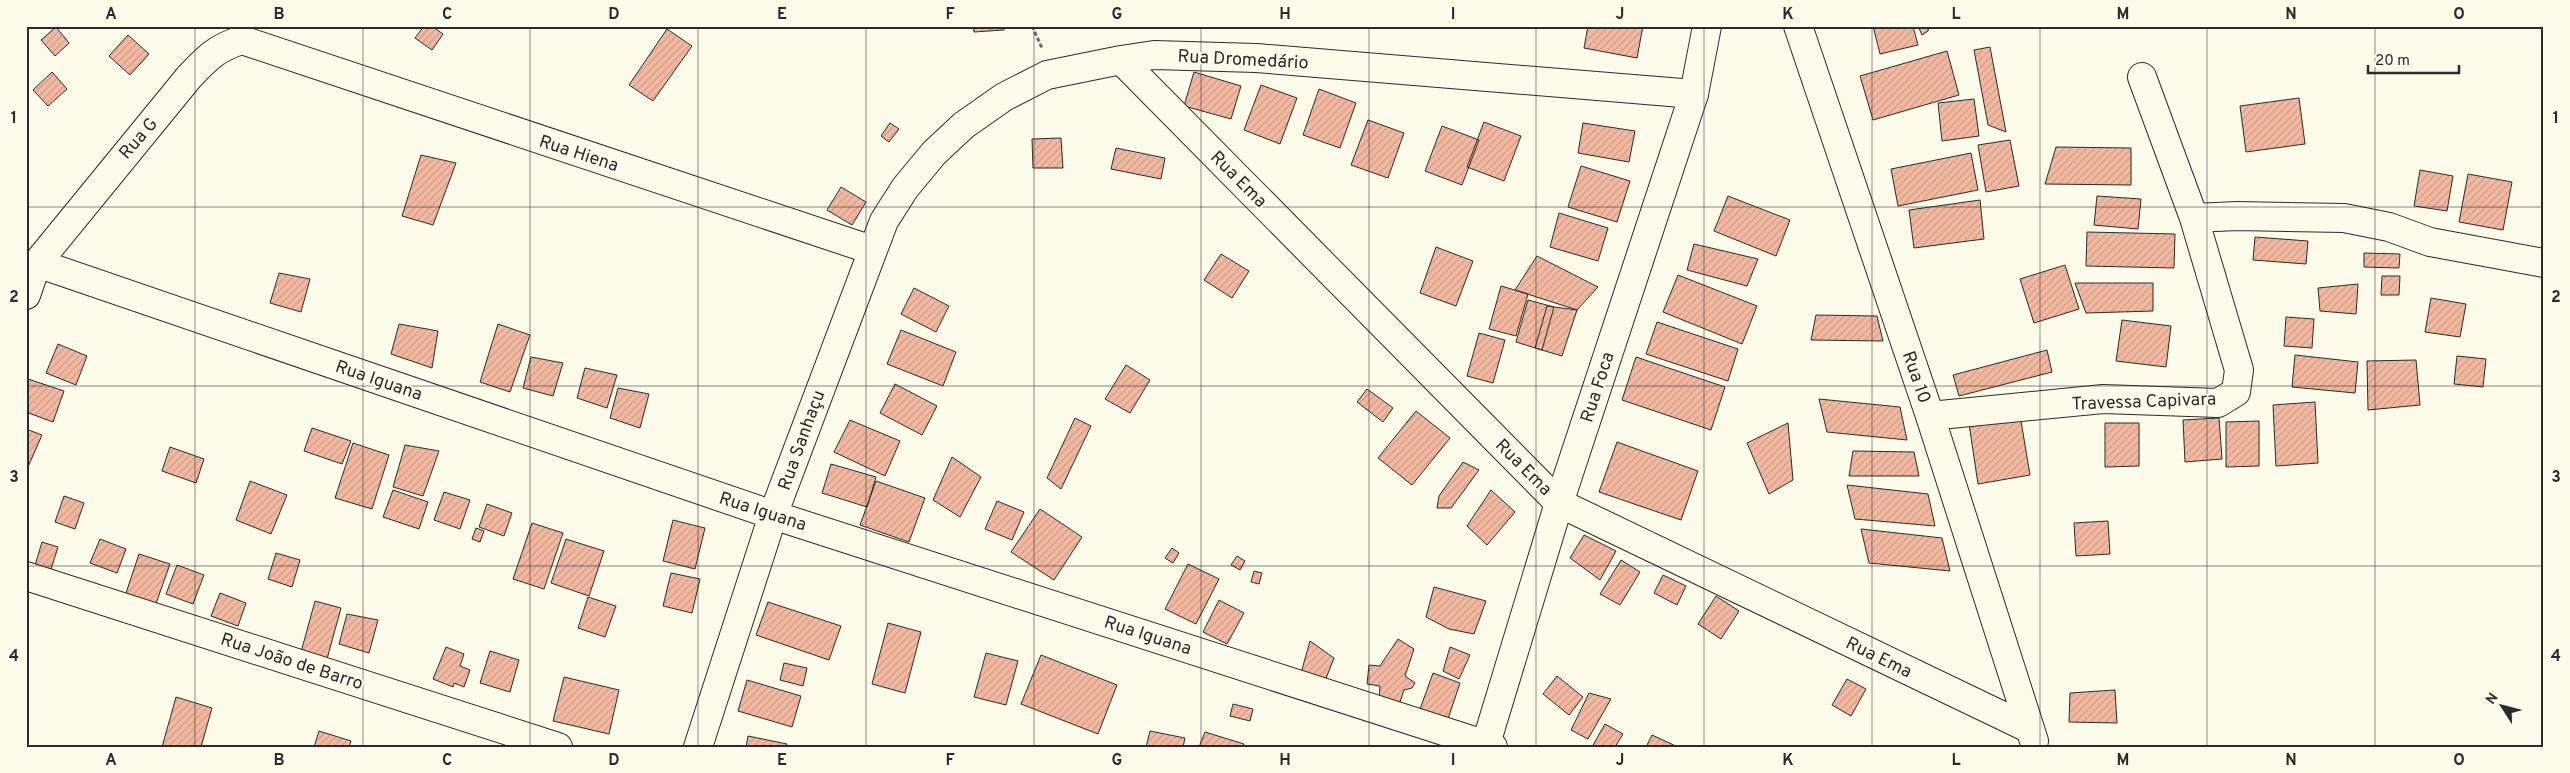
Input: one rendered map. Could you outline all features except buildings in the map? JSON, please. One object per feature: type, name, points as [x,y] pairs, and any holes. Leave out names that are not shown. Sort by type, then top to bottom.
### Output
[{"type":"street","name":"Rua Foca","points":[[1488,746],[1559,503],[1694,94],[1707,26]]},
{"type":"street","name":"Rua 10","points":[[1798,26],[1930,416],[2033,738]]},
{"type":"street","name":"Rua G","points":[[26,295],[37,263],[189,77],[210,54],[223,46],[242,40],[287,56]]},
{"type":"street","name":"Rua Dromedário","points":[[872,250],[884,221],[905,188],[934,153],[964,124],[1004,97],[1047,75],[1121,60],[1154,55],[1256,58],[1694,94]]},
{"type":"street","name":"Rua Hiena","points":[[287,56],[872,250]]},
{"type":"street","name":"Rua Ema","points":[[1121,60],[1559,503],[2033,738]]},
{"type":"street","name":"Travessa Capivara","points":[[1930,416],[2103,399],[2218,403],[2236,392],[2239,370],[2194,218],[2142,77]]},
{"type":"street","points":[[2194,218],[2237,216],[2344,218],[2389,227],[2430,242],[2544,262]]},
{"type":"street","name":"Rua Sanhaçu","points":[[698,747],[773,515],[872,250]]},
{"type":"street","name":"Rua Iguana","points":[[37,263],[773,515],[1488,746]]},
{"type":"street","name":"Rua João de Barro","points":[[26,576],[558,747]]}]
